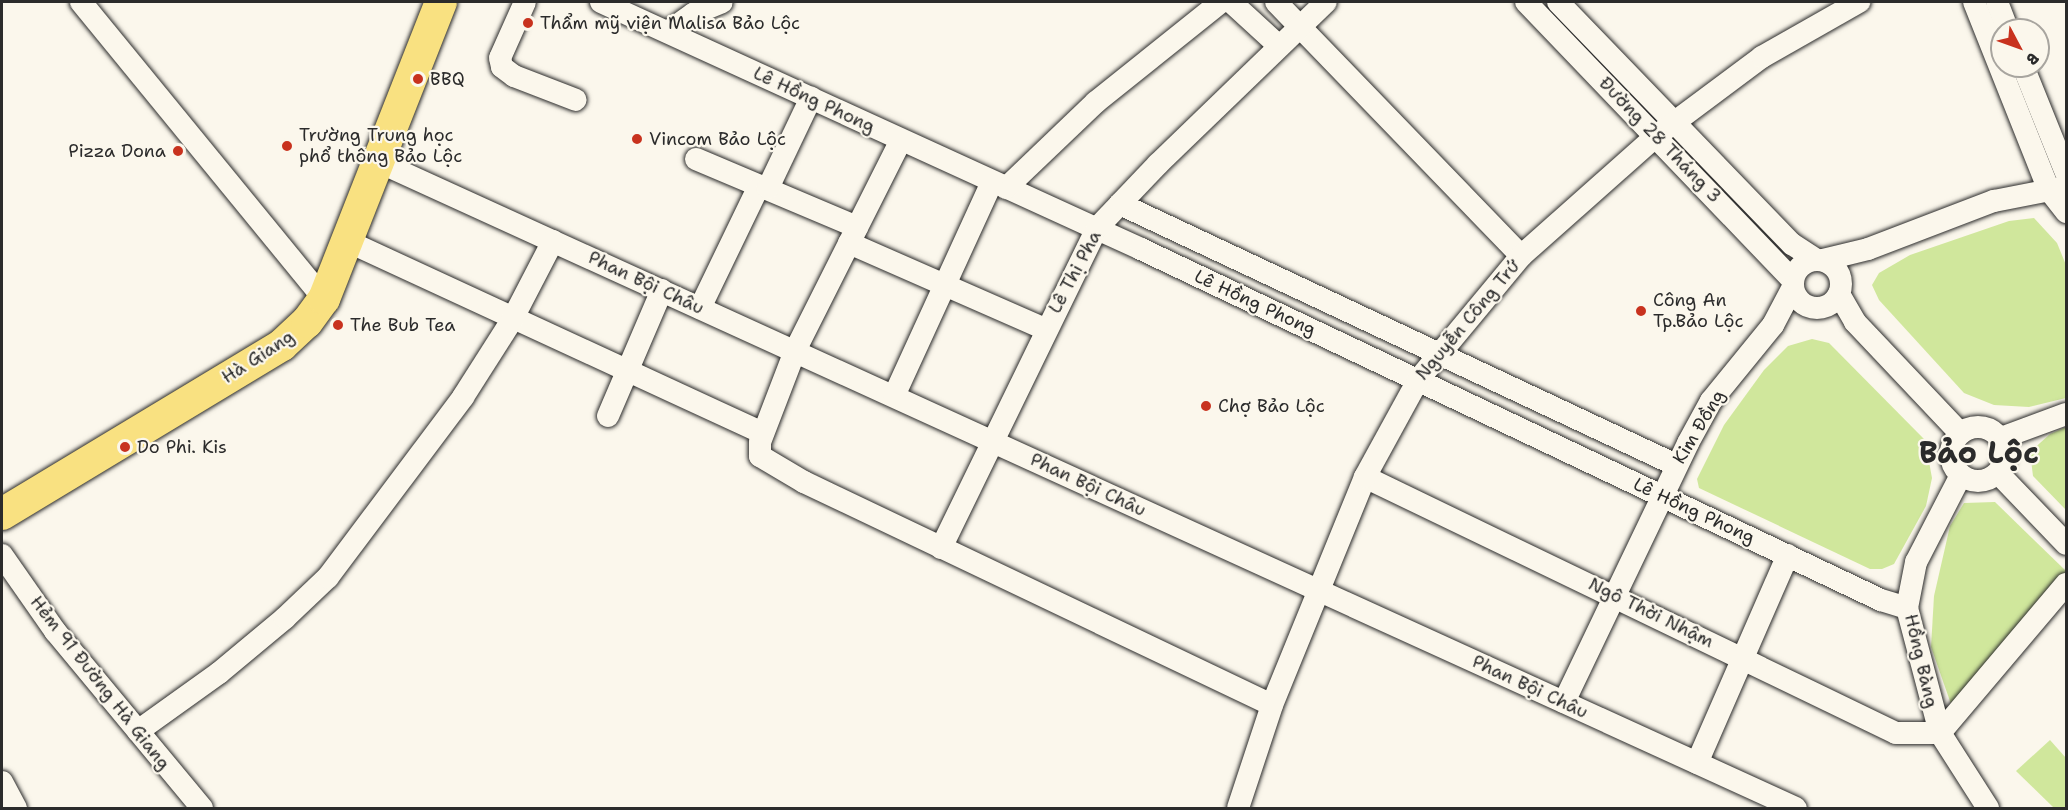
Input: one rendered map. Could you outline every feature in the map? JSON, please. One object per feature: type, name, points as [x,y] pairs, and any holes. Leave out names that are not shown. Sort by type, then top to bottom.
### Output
[{"type":"highway","name":"Hà Giang","points":[[2,514],[282,345],[307,322],[324,299],[380,162],[441,2]]},
{"type":"street","points":[[81,2],[324,299]]},
{"type":"street","points":[[525,2],[500,58],[501,67],[514,76],[576,100]]},
{"type":"street","name":"Lê Hồng Phong","points":[[601,2],[1097,228],[1881,600],[1907,608]]},
{"type":"street","points":[[668,32],[693,14],[722,2]]},
{"type":"street","points":[[894,396],[945,283],[999,185],[1221,2]]},
{"type":"street","points":[[1232,2],[1278,45]]},
{"type":"street","points":[[1278,2],[1298,26],[1521,256]]},
{"type":"street","name":"Lê Thị Pha","points":[[941,548],[1045,329],[1097,228],[1278,45],[1326,2]]},
{"type":"street","name":"Đường 28 Tháng 3","points":[[1526,2],[1656,136],[1793,284]]},
{"type":"street","name":"Đường 28 Tháng 3","points":[[1558,2],[1792,244],[1819,260]]},
{"type":"street","name":"Nguyễn Công Trứ","points":[[1238,808],[1272,705],[1365,477],[1418,380],[1521,256],[1656,136],[1762,57],[1859,2]]},
{"type":"street","points":[[1974,2],[2067,212]]},
{"type":"street","points":[[1997,2],[2003,18]]},
{"type":"street","points":[[2028,78],[2067,173]]},
{"type":"street","points":[[768,188],[810,98]]},
{"type":"street","points":[[902,140],[795,351],[763,433],[760,456],[774,467],[1272,705]]},
{"type":"street","points":[[696,159],[768,188],[945,283],[1045,329]]},
{"type":"street","name":"Phan Bội Châu","points":[[380,162],[1796,808]]},
{"type":"street","points":[[700,308],[757,190],[768,188]]},
{"type":"street","points":[[1868,249],[1830,298],[1800,301],[1793,284],[1800,267],[1819,260],[1868,249],[1994,201],[2058,188]]},
{"type":"street","name":"Lê Hồng Phong","points":[[1120,204],[1676,465]]},
{"type":"street","points":[[138,731],[219,673],[285,618],[328,576],[463,397],[512,320],[553,241]]},
{"type":"street","points":[[347,242],[512,320],[763,433]]},
{"type":"street","points":[[1819,260],[1837,270],[1830,298]]},
{"type":"street","name":"Kim Đồng","points":[[1564,702],[1676,465],[1712,402],[1773,325],[1793,284]]},
{"type":"street","points":[[608,416],[662,291]]},
{"type":"street","points":[[1830,298],[1960,433]]},
{"type":"street","name":"Kim Đồng","points":[[1773,325],[1830,298]]},
{"type":"street","points":[[2001,438],[2006,457],[1998,473],[1982,481],[1961,475],[1951,457],[1960,433],[1978,426],[2001,438],[2067,414]]},
{"type":"street","points":[[1998,473],[2067,544]]},
{"type":"street","name":"Hồng Bàng","points":[[1961,475],[1916,562],[1907,608],[1940,733],[1988,808]]},
{"type":"street","name":"Ngô Thời Nhậm","points":[[1365,477],[1616,595],[1896,732],[1940,733]]},
{"type":"street","name":"Hẻm 91 Đường Hà Giang","points":[[2,555],[55,631],[138,731],[154,754],[202,808]]},
{"type":"street","points":[[1696,763],[1740,656],[1788,555]]},
{"type":"street","points":[[1940,733],[2067,584]]},
{"type":"street","points":[[2,782],[16,808]]},
{"type":"green space","points":[[2034,218],[2057,243],[2066,265],[2066,398],[2029,407],[1994,405],[1964,393],[1879,300],[1872,285],[1879,273],[1910,255],[2009,221]]},
{"type":"green space","points":[[1812,339],[1829,343],[1925,440],[1932,478],[1926,506],[1894,564],[1882,569],[1870,569],[1699,488],[1697,479],[1724,425],[1764,370],[1788,346]]},
{"type":"green space","points":[[2066,427],[2066,510],[2033,476],[2030,452],[2050,434]]},
{"type":"green space","points":[[1995,502],[2066,571],[1951,704],[1931,647],[1934,596],[1950,526],[1964,503]]},
{"type":"green space","points":[[2050,740],[2066,758],[2066,808],[2054,808],[2016,771]]},
{"type":"place","name":"Thẩm mỹ viện Malisa Bảo Lộc","points":[[528,23]]},
{"type":"place","name":"BBQ","points":[[418,79]]},
{"type":"place","name":"Vincom Bảo Lộc","points":[[637,139]]},
{"type":"place","name":"Trường Trung học phổ thông Bảo Lộc","points":[[287,146]]},
{"type":"place","name":"Pizza Dona","points":[[178,151]]},
{"type":"place","name":"Công An Tp.Bảo Lộc","points":[[1641,311]]},
{"type":"place","name":"The Bub Tea","points":[[338,325]]},
{"type":"place","name":"Chợ Bảo Lộc","points":[[1206,406]]},
{"type":"place","name":"Do Phi. Kis","points":[[125,447]]},
{"type":"district","name":"Bảo Lộc","points":[[1979,453]]}]
